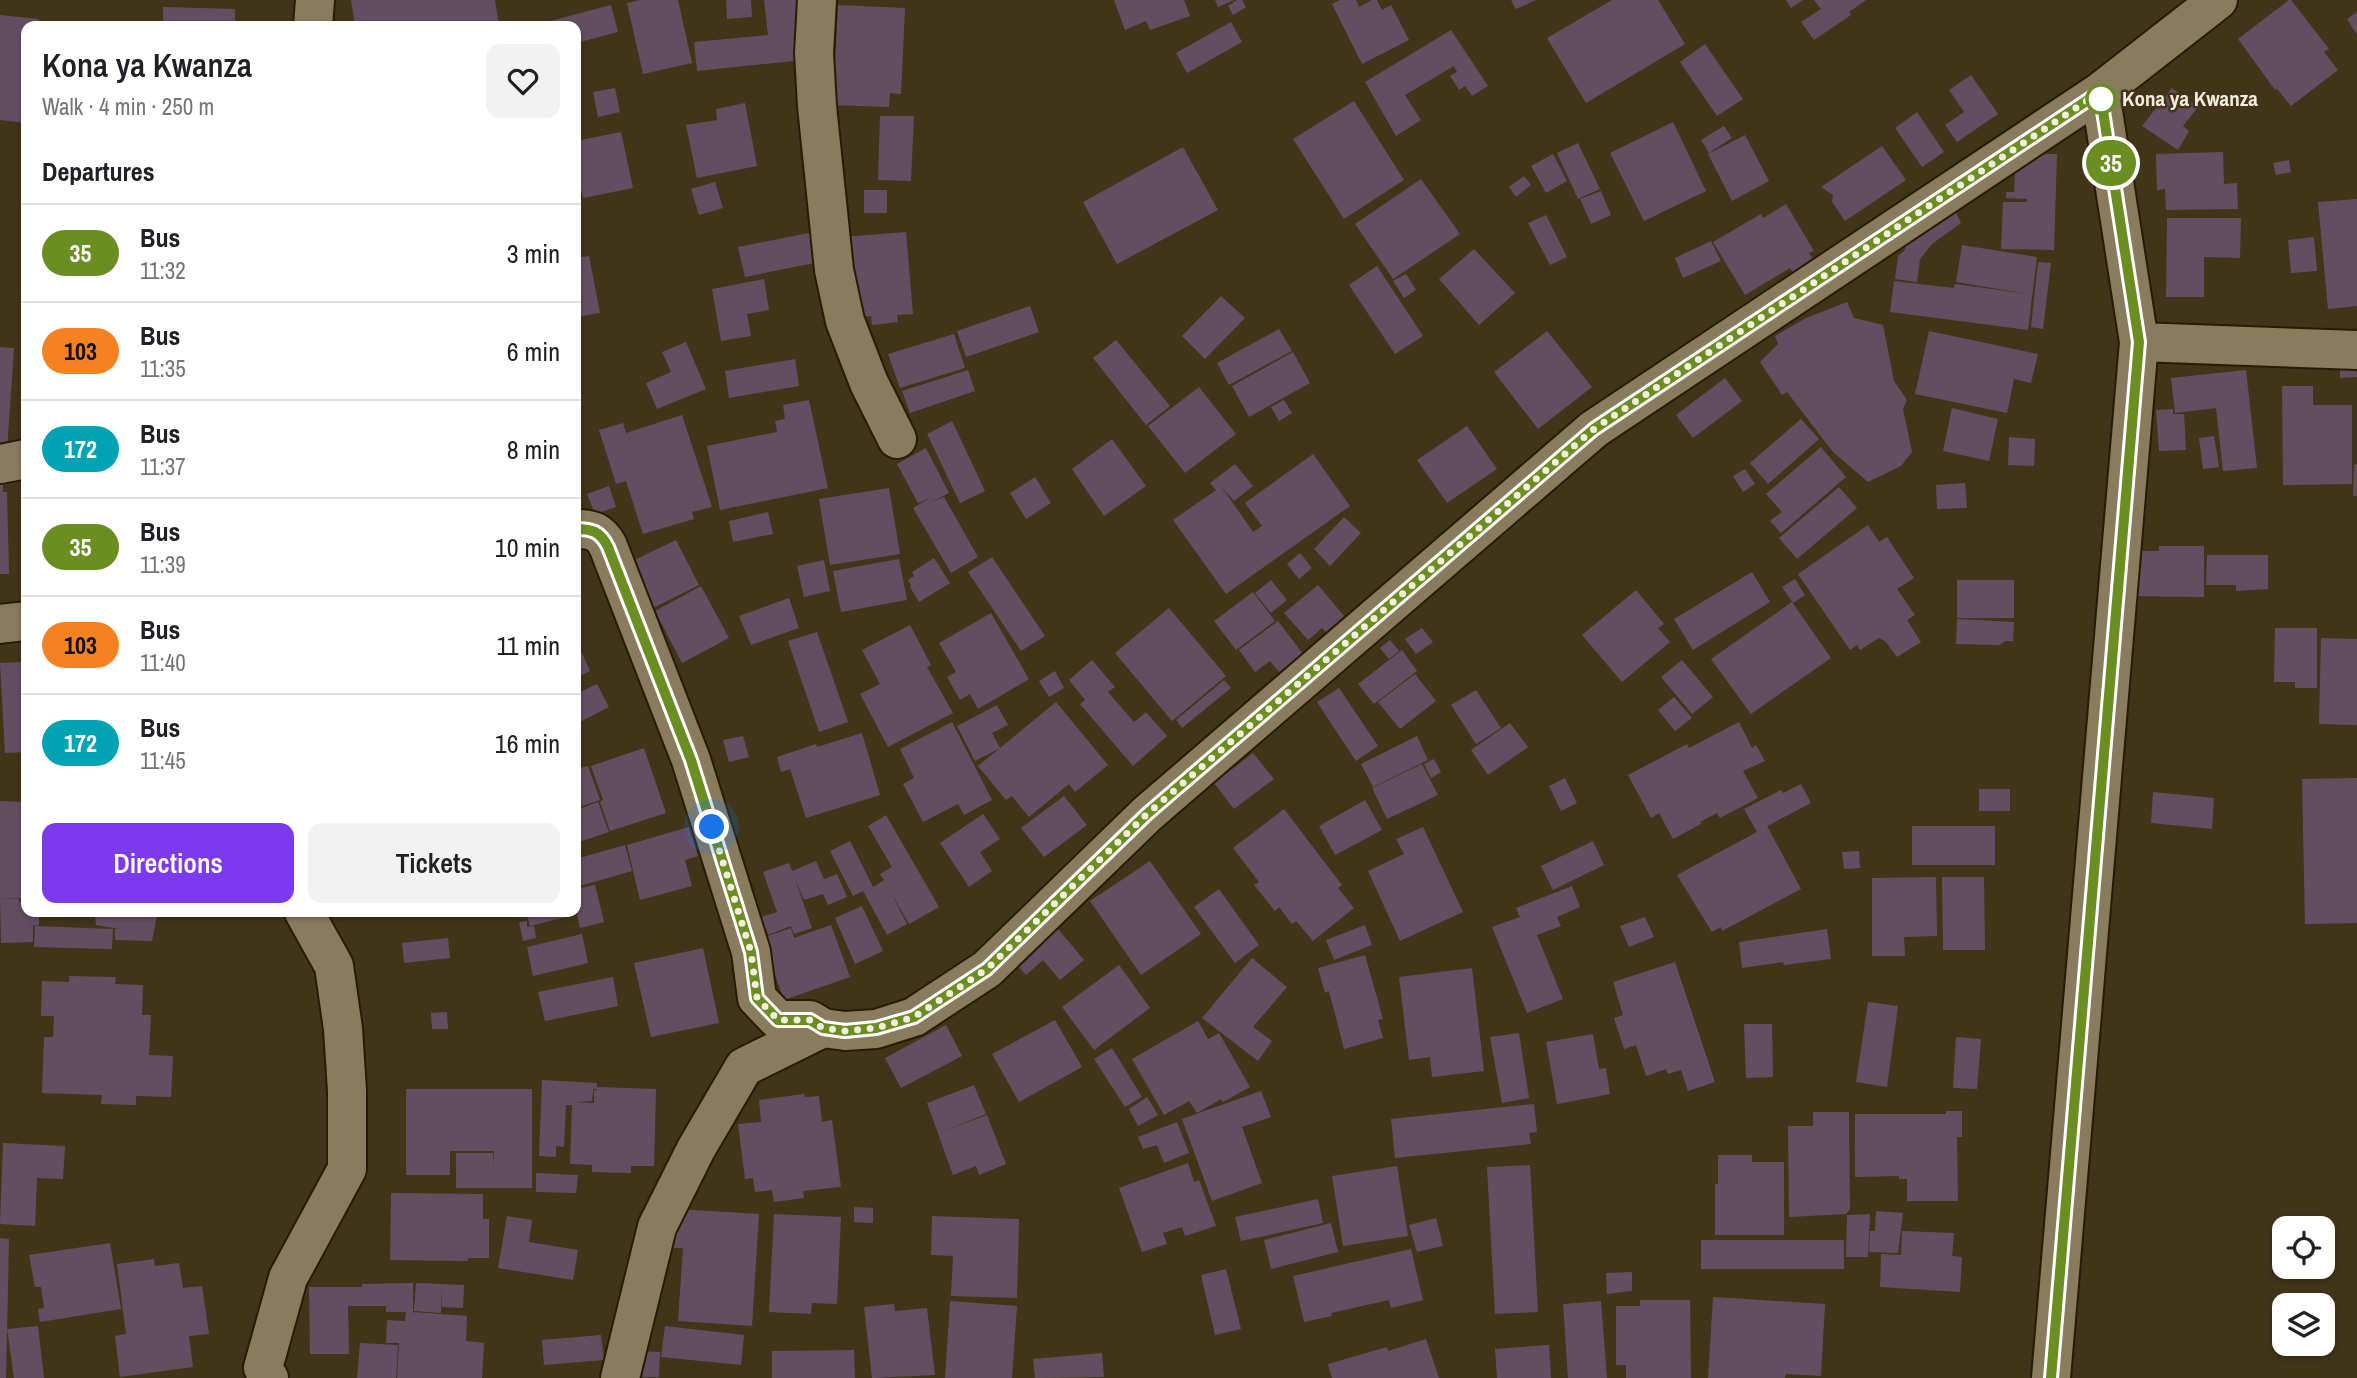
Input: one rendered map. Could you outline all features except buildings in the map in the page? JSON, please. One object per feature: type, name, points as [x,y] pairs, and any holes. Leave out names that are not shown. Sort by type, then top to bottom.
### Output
[{"type":"street","points":[[314,21],[316,0]]},
{"type":"street","points":[[817,0],[814,53],[816,93],[834,270],[845,321],[869,383],[897,439]]},
{"type":"street","points":[[581,529],[592,529],[600,533],[608,547],[687,748],[751,952],[757,998],[778,1020],[810,1020],[823,1028],[845,1031],[876,1028],[914,1017],[987,969],[1147,814],[1594,429],[2100,92],[2218,0]]},
{"type":"street","points":[[2051,1378],[2139,342],[2100,92]]},
{"type":"street","points":[[2139,342],[2357,350]]},
{"type":"street","points":[[0,464],[21,460]]},
{"type":"street","points":[[0,624],[21,622]]},
{"type":"street","points":[[269,1378],[263,1368],[288,1278],[347,1169],[347,1091],[343,1028],[334,966],[307,917]]},
{"type":"street","points":[[620,1378],[657,1227],[696,1149],[744,1068],[823,1028]]},
{"type":"bus line","name":"35","points":[[581,529],[592,529],[600,533],[608,547],[691,760],[751,952],[757,998],[778,1020],[810,1020],[823,1028],[845,1031],[876,1028],[914,1017],[987,969],[1147,814],[1594,429],[2100,92],[2139,342],[2051,1378]]},
{"type":"place","name":"Kona ya Kwanza","points":[[2101,99]]},
{"type":"route","points":[[712,827],[751,952],[757,998],[778,1020],[810,1020],[823,1028],[845,1031],[876,1028],[914,1017],[987,969],[1147,814],[1594,429],[2100,92],[2101,99]]}]
